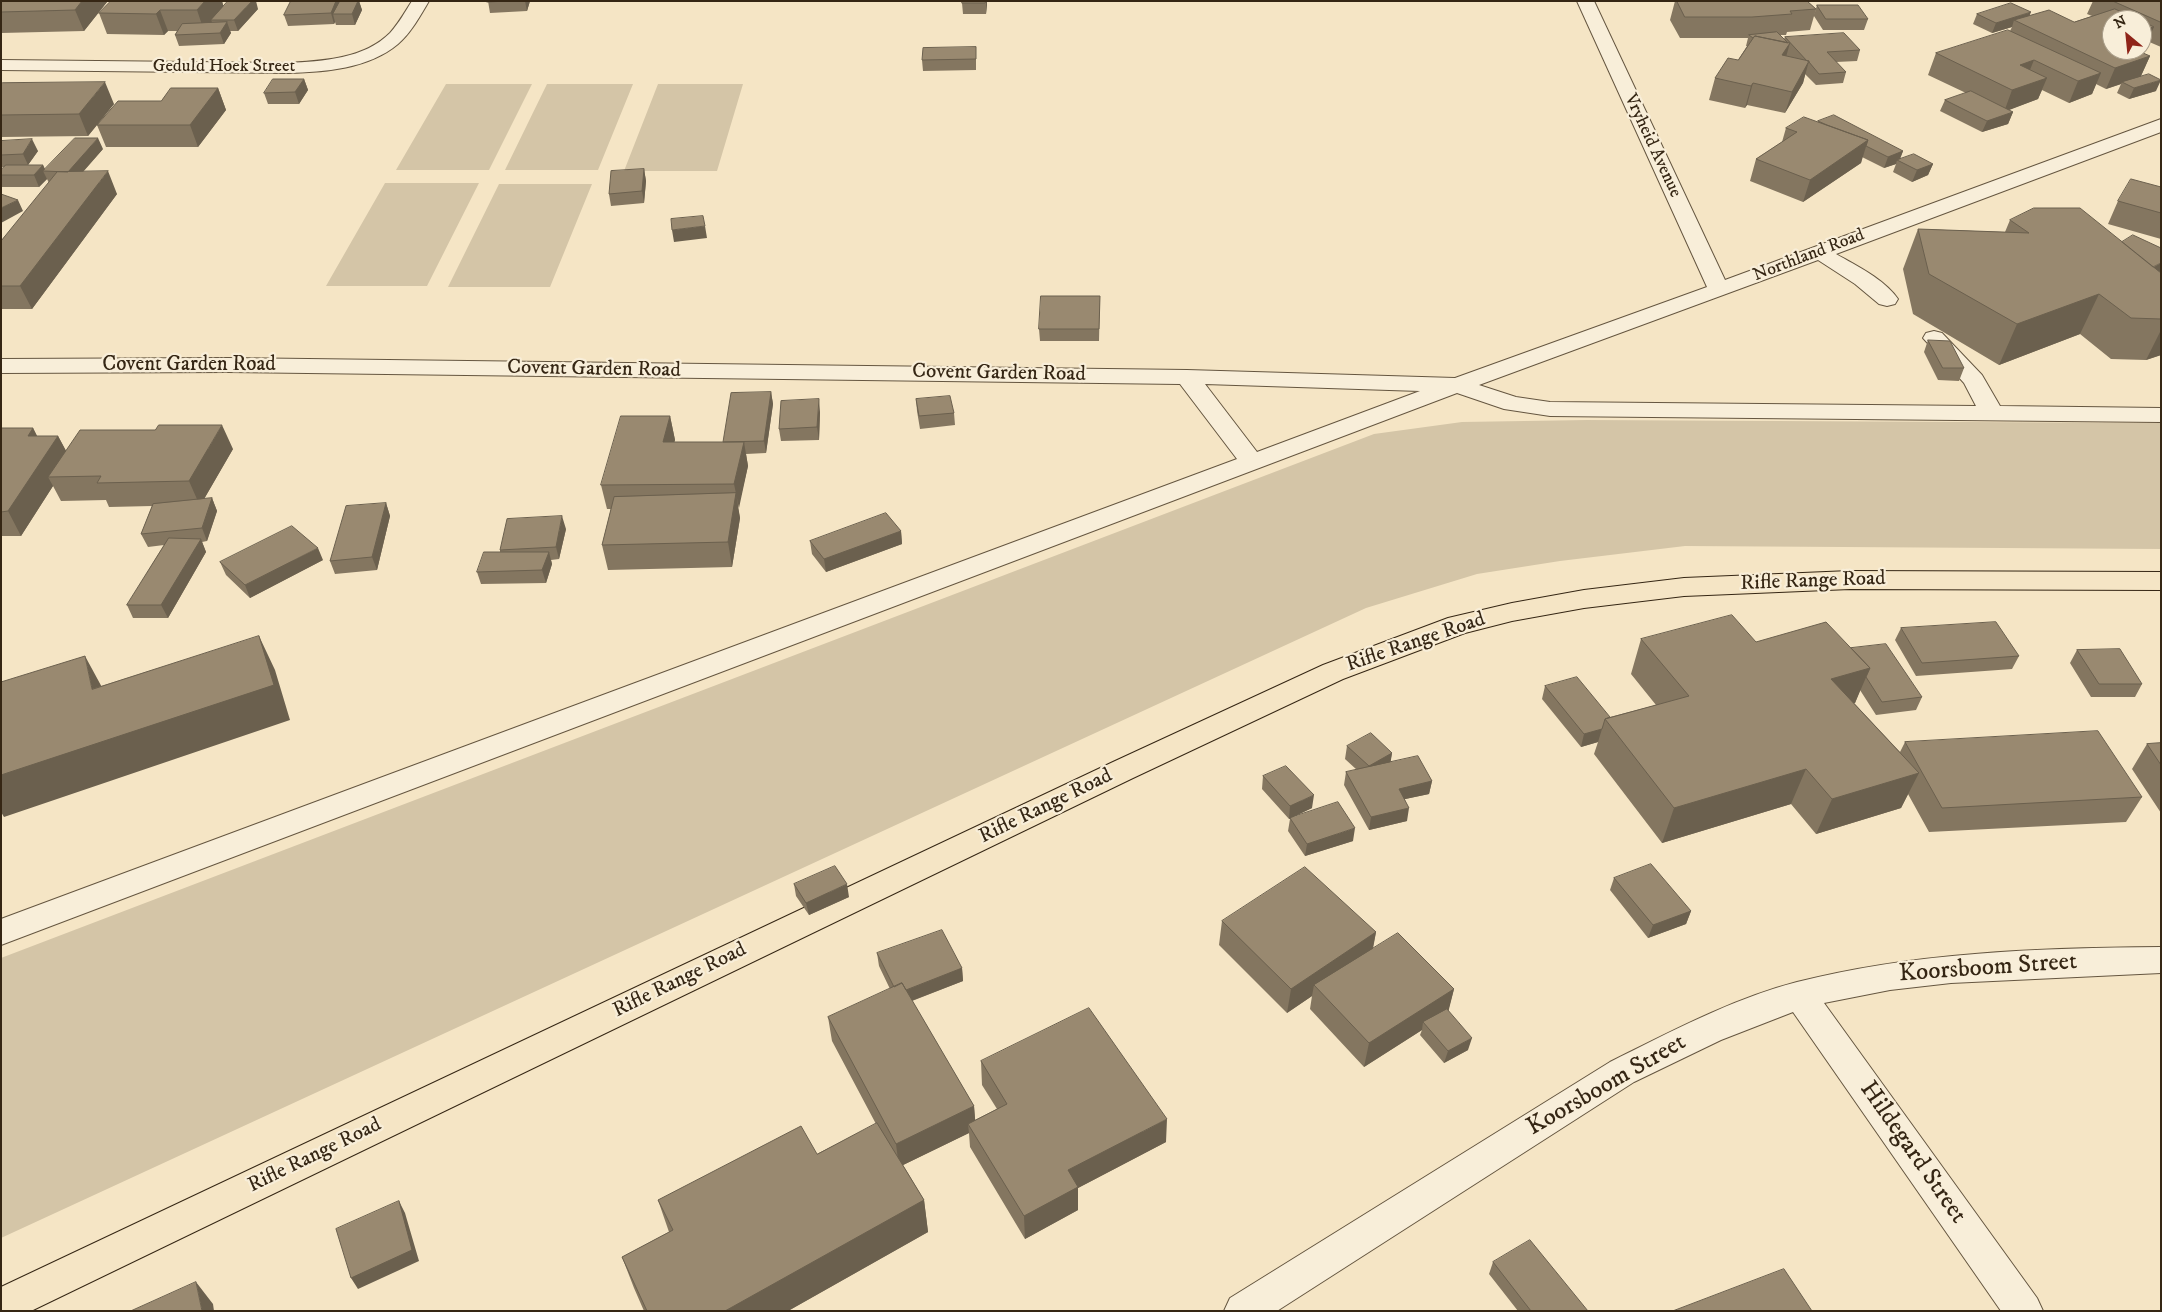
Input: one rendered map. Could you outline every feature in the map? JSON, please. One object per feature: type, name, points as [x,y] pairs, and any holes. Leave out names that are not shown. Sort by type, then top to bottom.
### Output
[{"type":"main road","name":"Rifle Range Road","points":[[1,1306],[1140,762],[1333,672],[1458,625],[1512,612],[1584,599],[1684,586],[1850,580],[2161,581]]},
{"type":"street","name":"Geduld Hoek Street","points":[[1,66],[288,68],[324,66],[355,58],[381,48],[399,34],[421,1]]},
{"type":"street","name":"Vryheid Avenue","points":[[1585,1],[1719,290]]},
{"type":"street","name":"Northland Road","points":[[1457,385],[1820,253],[2161,125]]},
{"type":"street","points":[[1820,253],[1863,279],[1887,299]]},
{"type":"street","points":[[1934,338],[1974,380],[1992,414]]},
{"type":"street","name":"Covent Garden Road","points":[[1,366],[228,365],[1187,377],[1457,385]]},
{"type":"street","points":[[1187,377],[1253,463]]},
{"type":"street","points":[[1,932],[1457,385],[1512,404],[1550,409],[2161,415]]},
{"type":"street","name":"Koorsboom Street","points":[[1243,1311],[1622,1072],[1688,1038],[1746,1013],[1800,995],[1891,975],[1972,967],[2161,960]]},
{"type":"street","name":"Hildegard Street","points":[[1800,995],[2024,1311]]},
{"type":"shaded area","points":[[446,84],[532,84],[489,170],[396,170]]},
{"type":"shaded area","points":[[547,84],[633,84],[598,170],[505,170]]},
{"type":"shaded area","points":[[658,84],[743,84],[717,171],[624,171]]},
{"type":"shaded area","points":[[385,183],[479,183],[427,286],[326,286]]},
{"type":"shaded area","points":[[499,184],[592,184],[550,287],[448,287]]},
{"type":"shaded area","points":[[1587,420],[2161,423],[2161,549],[1685,546],[1560,561],[1477,574],[1366,608],[1,1238],[1,958],[1374,434],[1462,422]]},
{"type":"building","points":[[1,1],[82,1],[75,10],[1,12]]},
{"type":"building","points":[[111,1],[205,1],[197,10],[160,10],[156,14],[99,13]]},
{"type":"building","points":[[228,1],[252,1],[234,20],[211,20]]},
{"type":"building","points":[[291,1],[336,1],[331,13],[284,15]]},
{"type":"building","points":[[340,1],[358,1],[352,14],[333,14]]},
{"type":"building","points":[[963,1],[986,1],[985,3],[962,3]]},
{"type":"building","points":[[1677,1],[1807,1],[1816,9],[1790,11],[1792,14],[1752,17],[1685,17]]},
{"type":"building","points":[[2113,1],[2161,1],[2161,22],[2152,18],[2152,10],[2134,10]]},
{"type":"building","points":[[2011,3],[2031,12],[1996,23],[1977,14]]},
{"type":"building","points":[[1817,5],[1858,5],[1868,19],[1826,19]]},
{"type":"building","points":[[2049,10],[2074,22],[2102,13],[2102,60],[2138,60],[2115,68],[2014,20]]},
{"type":"building","points":[[227,22],[220,33],[175,35],[182,24]]},
{"type":"building","points":[[2008,30],[2101,73],[2078,81],[2034,60],[2020,65],[2047,78],[2012,90],[1936,53]]},
{"type":"building","points":[[1777,32],[1788,43],[1755,36],[1753,38],[1749,35]]},
{"type":"building","points":[[1844,33],[1860,50],[1827,52],[1846,72],[1819,74],[1785,37]]},
{"type":"building","points":[[1755,36],[1790,43],[1782,55],[1809,61],[1792,92],[1753,83],[1751,86],[1715,78],[1728,58],[1738,60]]},
{"type":"building","points":[[976,47],[976,59],[922,60],[923,48]]},
{"type":"building","points":[[2149,74],[2161,80],[2134,88],[2122,82]]},
{"type":"building","points":[[273,79],[304,79],[295,92],[264,93]]},
{"type":"building","points":[[105,82],[79,114],[1,115],[2,83]]},
{"type":"building","points":[[171,88],[218,88],[190,125],[97,125],[118,101],[161,101]]},
{"type":"building","points":[[1971,91],[2013,112],[1987,121],[1945,100]]},
{"type":"building","points":[[1834,115],[1903,151],[1888,157],[1866,146],[1868,140],[1818,121]]},
{"type":"building","points":[[1804,117],[1868,140],[1810,180],[1756,159],[1797,132],[1786,128]]},
{"type":"building","points":[[75,138],[98,138],[68,172],[43,171]]},
{"type":"building","points":[[32,139],[23,154],[1,155],[1,141]]},
{"type":"building","points":[[1914,154],[1933,164],[1917,170],[1897,160]]},
{"type":"building","points":[[6,165],[43,165],[34,175],[1,175],[1,170]]},
{"type":"building","points":[[644,169],[642,191],[609,194],[611,171]]},
{"type":"building","points":[[108,171],[20,286],[1,286],[1,241],[57,172]]},
{"type":"building","points":[[2131,179],[2161,187],[2161,213],[2118,201]]},
{"type":"building","points":[[1,194],[18,200],[1,208]]},
{"type":"building","points":[[2034,208],[2080,208],[2161,273],[2161,319],[2131,318],[2099,294],[2017,324],[1929,274],[1918,229],[2029,233],[2010,220]]},
{"type":"building","points":[[703,216],[705,226],[672,230],[671,219]]},
{"type":"building","points":[[2133,235],[2161,248],[2161,263],[2153,267],[2122,242]]},
{"type":"building","points":[[1041,296],[1100,296],[1099,329],[1039,329]]},
{"type":"building","points":[[1928,340],[1950,341],[1964,368],[1943,368]]},
{"type":"building","points":[[771,392],[764,441],[723,442],[731,393]]},
{"type":"building","points":[[950,396],[954,413],[919,416],[916,399]]},
{"type":"building","points":[[819,399],[817,427],[779,429],[781,401]]},
{"type":"building","points":[[621,416],[670,416],[663,442],[744,442],[734,484],[601,485]]},
{"type":"building","points":[[159,425],[222,425],[189,481],[97,483],[101,476],[48,477],[80,430],[155,430]]},
{"type":"building","points":[[1,428],[33,428],[28,436],[58,436],[8,511],[1,512]]},
{"type":"building","points":[[736,493],[728,542],[602,545],[614,497]]},
{"type":"building","points":[[212,498],[202,528],[141,534],[153,504]]},
{"type":"building","points":[[386,503],[372,557],[330,561],[346,506]]},
{"type":"building","points":[[886,513],[901,531],[824,559],[810,541]]},
{"type":"building","points":[[562,516],[556,547],[500,550],[507,519]]},
{"type":"building","points":[[292,526],[318,548],[245,585],[220,562]]},
{"type":"building","points":[[169,538],[201,539],[161,605],[127,605]]},
{"type":"building","points":[[484,552],[549,552],[542,570],[477,572]]},
{"type":"building","points":[[1732,615],[1756,642],[1826,622],[1870,668],[1831,679],[1919,773],[1832,799],[1806,769],[1674,808],[1605,719],[1689,696],[1641,639]]},
{"type":"building","points":[[1996,622],[2019,656],[1922,663],[1901,628]]},
{"type":"building","points":[[259,636],[274,685],[1,775],[1,682],[85,656],[92,689]]},
{"type":"building","points":[[1886,644],[1922,697],[1882,702],[1866,677],[1870,668],[1851,648]]},
{"type":"building","points":[[2120,649],[2142,684],[2099,684],[2077,650]]},
{"type":"building","points":[[1577,677],[1610,717],[1605,719],[1602,729],[1584,734],[1545,686]]},
{"type":"building","points":[[2098,731],[2142,797],[1942,808],[1905,742]]},
{"type":"building","points":[[1371,733],[1392,753],[1369,766],[1347,746]]},
{"type":"building","points":[[2161,743],[2161,765],[2147,744]]},
{"type":"building","points":[[1418,756],[1432,781],[1399,789],[1409,808],[1371,817],[1346,772]]},
{"type":"building","points":[[1286,766],[1314,795],[1290,806],[1263,776]]},
{"type":"building","points":[[1338,802],[1355,828],[1307,844],[1290,818]]},
{"type":"building","points":[[1651,864],[1691,911],[1653,925],[1614,878]]},
{"type":"building","points":[[835,866],[847,884],[806,903],[794,884]]},
{"type":"building","points":[[1305,867],[1376,932],[1291,989],[1222,921]]},
{"type":"building","points":[[942,930],[962,968],[906,990],[902,983],[894,987],[877,953]]},
{"type":"building","points":[[1398,933],[1454,989],[1369,1043],[1314,985]]},
{"type":"building","points":[[902,983],[974,1106],[896,1144],[828,1017]]},
{"type":"building","points":[[1089,1008],[1167,1119],[1068,1170],[1078,1187],[1024,1216],[968,1124],[1007,1104],[981,1061]]},
{"type":"building","points":[[1447,1009],[1472,1038],[1448,1051],[1423,1022]]},
{"type":"building","points":[[877,1123],[924,1200],[725,1311],[647,1311],[622,1257],[673,1230],[658,1200],[801,1126],[817,1154]]},
{"type":"building","points":[[399,1201],[412,1250],[351,1278],[336,1229]]},
{"type":"building","points":[[1530,1240],[1588,1311],[1531,1311],[1493,1262]]},
{"type":"building","points":[[1784,1269],[1812,1311],[1673,1311]]},
{"type":"building","points":[[196,1282],[202,1311],[131,1311]]}]
